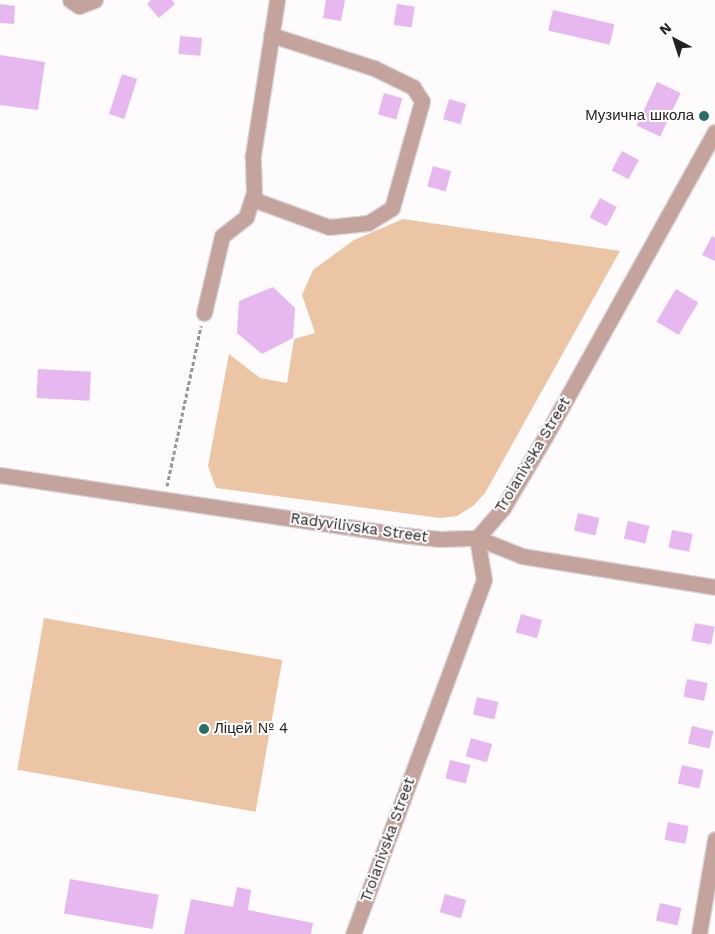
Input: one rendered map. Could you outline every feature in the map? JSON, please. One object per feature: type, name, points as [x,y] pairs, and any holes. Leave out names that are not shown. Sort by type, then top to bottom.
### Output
[{"type":"street","points":[[70,0],[79,6],[95,0]]},
{"type":"street","points":[[204,313],[222,236],[246,216],[252,199],[252,155],[277,0]]},
{"type":"street","points":[[252,199],[329,227],[368,223],[392,208],[422,101],[413,87],[374,68],[271,35]]},
{"type":"street","name":"Troianivska Street","points":[[353,934],[484,580],[477,538],[503,508],[545,437],[715,132]]},
{"type":"street","name":"Radyvilivska Street","points":[[0,475],[402,535],[440,539],[477,538],[522,556],[715,587]]},
{"type":"street","points":[[699,934],[715,839]]},
{"type":"path","points":[[164,499],[204,313]]},
{"type":"shaded area","points":[[403,219],[620,251],[485,493],[473,506],[457,516],[440,518],[216,488],[208,466],[229,354],[260,378],[287,383],[294,339],[315,333],[302,295],[313,270],[354,240]]},
{"type":"shaded area","points":[[44,618],[282,660],[256,812],[17,770]]},
{"type":"building","points":[[151,0],[172,0],[175,4],[159,18],[147,4]]},
{"type":"building","points":[[326,0],[345,0],[341,21],[323,18]]},
{"type":"building","points":[[0,4],[15,6],[14,24],[0,23]]},
{"type":"building","points":[[397,4],[415,7],[411,28],[394,25]]},
{"type":"building","points":[[553,10],[614,24],[610,45],[548,30]]},
{"type":"building","points":[[180,36],[202,38],[200,56],[178,54]]},
{"type":"building","points":[[0,55],[45,62],[38,110],[0,105]]},
{"type":"building","points":[[122,74],[137,79],[124,119],[109,114]]},
{"type":"building","points":[[657,82],[681,93],[660,136],[637,126]]},
{"type":"building","points":[[384,93],[402,98],[396,119],[378,114]]},
{"type":"building","points":[[449,99],[466,104],[461,124],[443,119]]},
{"type":"building","points":[[622,151],[639,160],[628,179],[612,170]]},
{"type":"building","points":[[433,166],[451,171],[445,191],[427,186]]},
{"type":"building","points":[[600,198],[617,207],[606,226],[590,217]]},
{"type":"building","points":[[712,236],[715,238],[715,261],[702,255]]},
{"type":"building","points":[[273,287],[295,308],[293,338],[262,354],[237,333],[239,301]]},
{"type":"building","points":[[676,289],[698,302],[679,335],[656,322]]},
{"type":"building","points":[[38,369],[91,372],[89,401],[36,398]]},
{"type":"building","points":[[578,513],[599,518],[595,535],[574,531]]},
{"type":"building","points":[[628,521],[649,526],[645,543],[624,539]]},
{"type":"building","points":[[672,530],[693,534],[689,552],[669,548]]},
{"type":"building","points":[[521,614],[542,620],[537,638],[516,632]]},
{"type":"building","points":[[695,623],[715,627],[711,644],[692,641]]},
{"type":"building","points":[[687,679],[708,683],[704,701],[684,697]]},
{"type":"building","points":[[477,697],[498,702],[494,719],[473,715]]},
{"type":"building","points":[[692,726],[713,731],[709,748],[688,744]]},
{"type":"building","points":[[471,738],[492,744],[487,762],[466,756]]},
{"type":"building","points":[[450,760],[470,765],[466,784],[445,778]]},
{"type":"building","points":[[682,765],[703,770],[699,788],[678,784]]},
{"type":"building","points":[[668,822],[689,826],[685,844],[665,840]]},
{"type":"building","points":[[70,879],[159,895],[153,929],[64,913]]},
{"type":"building","points":[[237,887],[251,890],[248,910],[313,923],[311,934],[184,934],[191,899],[233,907]]},
{"type":"building","points":[[445,894],[466,900],[461,918],[440,912]]},
{"type":"building","points":[[660,903],[681,908],[677,925],[656,921]]},
{"type":"place","name":"Музична школа","points":[[704,116]]},
{"type":"place","name":"Ліцей № 4","points":[[204,729]]}]
